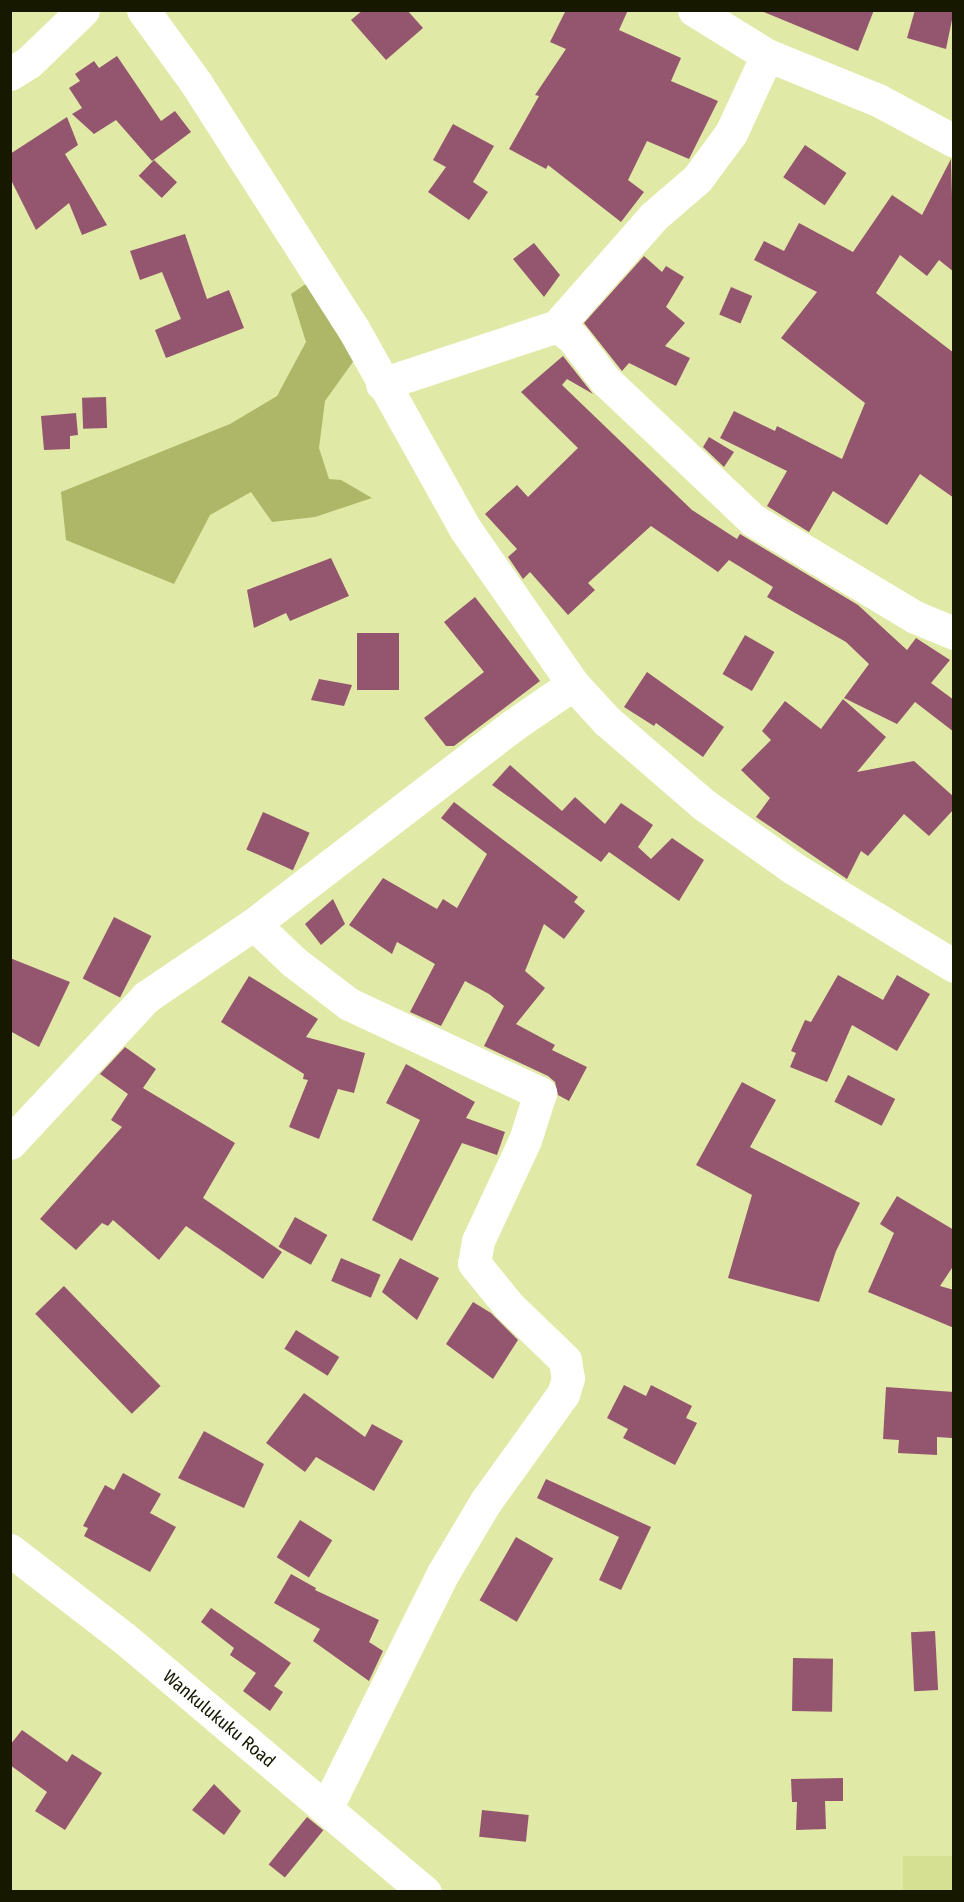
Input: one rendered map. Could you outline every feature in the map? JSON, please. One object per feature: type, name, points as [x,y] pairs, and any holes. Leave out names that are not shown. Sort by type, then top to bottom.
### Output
[{"type":"street","points":[[10,74],[29,62],[82,10]]},
{"type":"street","points":[[142,10],[215,112],[354,330],[382,384],[466,530],[573,684],[608,721],[703,804],[793,868],[954,966]]},
{"type":"street","points":[[693,10],[767,55],[878,100],[954,141]]},
{"type":"street","points":[[382,384],[557,326],[654,216],[697,179],[731,133],[767,55]]},
{"type":"street","points":[[557,326],[573,338],[605,380],[753,520],[915,617],[954,633]]},
{"type":"street","points":[[10,1143],[146,997],[254,924],[512,726],[573,684]]},
{"type":"street","points":[[254,924],[294,962],[349,1004],[540,1094],[525,1140],[478,1241],[474,1263],[509,1306],[565,1360],[568,1378],[563,1394],[486,1501],[443,1573],[326,1809]]},
{"type":"street","name":"Wankulukuku Road","points":[[10,1550],[68,1592],[425,1892]]},
{"type":"shaded area","points":[[310,281],[355,359],[325,401],[319,448],[329,479],[341,480],[372,498],[315,517],[272,522],[251,492],[210,515],[174,584],[66,540],[61,492],[230,424],[277,396],[306,342],[291,294]]},
{"type":"shaded area","points":[[903,1856],[953,1856],[953,1891],[903,1891]]},
{"type":"building","points":[[363,10],[407,10],[423,28],[386,60],[351,20]]},
{"type":"building","points":[[566,10],[628,10],[619,30],[681,58],[671,81],[718,101],[689,159],[647,141],[628,180],[644,192],[621,222],[548,165],[546,169],[509,149],[539,96],[535,95],[566,49],[550,42]]},
{"type":"building","points":[[759,10],[874,10],[858,51]]},
{"type":"building","points":[[915,10],[954,10],[946,49],[907,38]]},
{"type":"building","points":[[117,56],[161,121],[175,111],[191,132],[152,161],[116,120],[94,134],[72,114],[82,108],[69,88],[80,81],[75,74],[94,61],[99,68]]},
{"type":"building","points":[[67,117],[78,145],[65,154],[107,225],[82,235],[69,203],[36,230],[10,178],[10,154]]},
{"type":"building","points":[[453,124],[494,146],[473,182],[488,192],[469,220],[428,192],[446,167],[433,160]]},
{"type":"building","points":[[805,145],[846,173],[825,205],[783,177]]},
{"type":"building","points":[[951,159],[954,272],[939,260],[927,276],[900,255],[876,293],[954,353],[954,498],[920,474],[887,525],[833,491],[809,532],[767,506],[787,471],[720,438],[734,411],[775,431],[777,426],[842,459],[865,403],[781,338],[817,292],[754,260],[764,241],[784,251],[799,223],[853,252],[892,195],[922,215]]},
{"type":"building","points":[[154,160],[177,182],[162,198],[139,176]]},
{"type":"building","points":[[185,234],[207,299],[229,290],[244,328],[166,358],[155,330],[181,319],[162,272],[140,280],[130,251]]},
{"type":"building","points":[[534,243],[560,275],[544,297],[513,259]]},
{"type":"building","points":[[644,256],[662,272],[666,266],[684,277],[666,307],[685,323],[665,346],[690,358],[676,386],[629,363],[622,371],[584,323]]},
{"type":"building","points":[[731,287],[752,296],[740,324],[719,315]]},
{"type":"building","points":[[563,356],[593,394],[567,379],[562,385],[692,510],[737,539],[740,534],[858,605],[907,650],[916,638],[950,660],[931,683],[954,700],[954,732],[915,702],[897,724],[844,698],[869,664],[846,642],[767,597],[773,587],[729,560],[718,572],[651,526],[588,583],[595,590],[568,615],[530,572],[523,579],[508,557],[517,549],[485,514],[517,485],[528,497],[578,448],[521,392]]},
{"type":"building","points":[[106,397],[107,428],[83,429],[82,398]]},
{"type":"building","points":[[76,413],[78,435],[70,436],[70,449],[44,450],[41,416]]},
{"type":"building","points":[[709,437],[734,452],[724,467],[703,447]]},
{"type":"building","points":[[331,558],[349,596],[290,621],[286,613],[254,628],[247,590]]},
{"type":"building","points":[[475,597],[540,681],[454,746],[446,746],[424,718],[484,672],[444,622]]},
{"type":"building","points":[[357,633],[399,633],[399,690],[357,690]]},
{"type":"building","points":[[745,635],[774,652],[752,691],[722,674]]},
{"type":"building","points":[[647,672],[724,727],[703,757],[656,723],[654,726],[624,707]]},
{"type":"building","points":[[319,679],[352,685],[344,706],[311,700]]},
{"type":"building","points":[[843,699],[886,737],[857,772],[914,761],[954,797],[954,809],[929,836],[904,814],[868,856],[861,851],[847,879],[756,817],[770,798],[741,770],[771,740],[762,731],[785,701],[821,729]]},
{"type":"building","points":[[510,765],[562,811],[575,797],[605,824],[621,803],[653,825],[638,847],[651,859],[672,838],[704,860],[679,901],[609,852],[601,862],[492,785]]},
{"type":"building","points":[[454,802],[578,897],[574,902],[585,911],[564,939],[544,924],[525,971],[545,988],[516,1024],[555,1045],[552,1050],[587,1067],[569,1101],[558,1095],[555,1082],[548,1076],[484,1046],[504,1006],[489,994],[465,981],[441,1026],[410,1012],[435,964],[397,942],[392,954],[349,925],[383,878],[437,909],[443,899],[457,908],[487,854],[441,818]]},
{"type":"building","points":[[263,812],[310,833],[293,870],[246,849]]},
{"type":"building","points":[[333,899],[345,924],[321,945],[305,924]]},
{"type":"building","points":[[114,917],[151,936],[120,998],[83,978]]},
{"type":"building","points":[[10,958],[70,982],[39,1047],[10,1031]]},
{"type":"building","points":[[838,975],[883,1000],[897,975],[930,994],[897,1051],[852,1025],[827,1082],[790,1067],[796,1053],[791,1051],[805,1020],[811,1022]]},
{"type":"building","points":[[249,976],[318,1019],[306,1037],[365,1053],[354,1093],[338,1089],[319,1139],[289,1127],[308,1080],[303,1079],[304,1074],[221,1022]]},
{"type":"building","points":[[125,1047],[156,1069],[143,1088],[235,1143],[203,1198],[282,1252],[263,1279],[186,1226],[159,1260],[113,1220],[108,1226],[102,1223],[76,1250],[40,1219],[122,1127],[111,1120],[128,1094],[100,1074]]},
{"type":"building","points":[[406,1064],[475,1102],[466,1118],[505,1132],[497,1155],[462,1143],[412,1241],[372,1220],[420,1120],[386,1103]]},
{"type":"building","points":[[848,1075],[895,1099],[882,1126],[834,1102]]},
{"type":"building","points":[[742,1082],[776,1100],[750,1147],[860,1203],[836,1251],[819,1302],[728,1278],[752,1195],[696,1165]]},
{"type":"building","points":[[897,1196],[954,1230],[954,1265],[940,1286],[954,1290],[954,1328],[868,1292],[894,1233],[880,1224]]},
{"type":"building","points":[[295,1217],[327,1235],[311,1265],[279,1247]]},
{"type":"building","points":[[341,1258],[381,1275],[371,1298],[331,1281]]},
{"type":"building","points":[[400,1258],[439,1278],[417,1320],[382,1292]]},
{"type":"building","points":[[64,1286],[161,1386],[132,1414],[35,1314]]},
{"type":"building","points":[[473,1302],[491,1313],[518,1340],[493,1379],[446,1344]]},
{"type":"building","points":[[296,1330],[339,1357],[328,1376],[284,1349]]},
{"type":"building","points":[[624,1385],[646,1396],[651,1385],[692,1406],[686,1418],[697,1423],[675,1465],[623,1438],[628,1429],[607,1418]]},
{"type":"building","points":[[886,1387],[954,1392],[952,1438],[937,1437],[937,1455],[898,1453],[899,1440],[883,1439]]},
{"type":"building","points":[[304,1393],[365,1437],[372,1424],[403,1441],[374,1491],[316,1457],[305,1472],[266,1443]]},
{"type":"building","points":[[204,1431],[264,1464],[244,1508],[178,1478]]},
{"type":"building","points":[[123,1473],[161,1494],[150,1513],[176,1527],[150,1572],[84,1536],[88,1528],[83,1526],[105,1485],[114,1490]]},
{"type":"building","points":[[546,1479],[651,1527],[621,1590],[599,1580],[619,1537],[537,1498]]},
{"type":"building","points":[[300,1520],[332,1540],[309,1577],[277,1557]]},
{"type":"building","points":[[516,1537],[553,1558],[517,1622],[480,1600]]},
{"type":"building","points":[[291,1574],[316,1588],[315,1590],[379,1620],[369,1642],[383,1651],[369,1681],[313,1641],[320,1629],[274,1603]]},
{"type":"building","points":[[211,1608],[291,1663],[274,1686],[283,1692],[270,1711],[243,1691],[256,1673],[230,1655],[234,1648],[201,1622]]},
{"type":"building","points":[[935,1631],[938,1690],[914,1691],[911,1632]]},
{"type":"building","points":[[793,1658],[833,1659],[832,1712],[792,1711]]},
{"type":"building","points":[[22,1730],[67,1762],[72,1754],[102,1773],[65,1830],[35,1811],[47,1792],[10,1765],[10,1745]]},
{"type":"building","points":[[843,1778],[843,1801],[825,1801],[826,1829],[796,1830],[797,1802],[792,1802],[791,1779]]},
{"type":"building","points":[[214,1784],[241,1811],[224,1835],[192,1810]]},
{"type":"building","points":[[482,1810],[529,1815],[526,1842],[479,1837]]},
{"type":"building","points":[[307,1817],[323,1830],[285,1878],[269,1864]]}]
